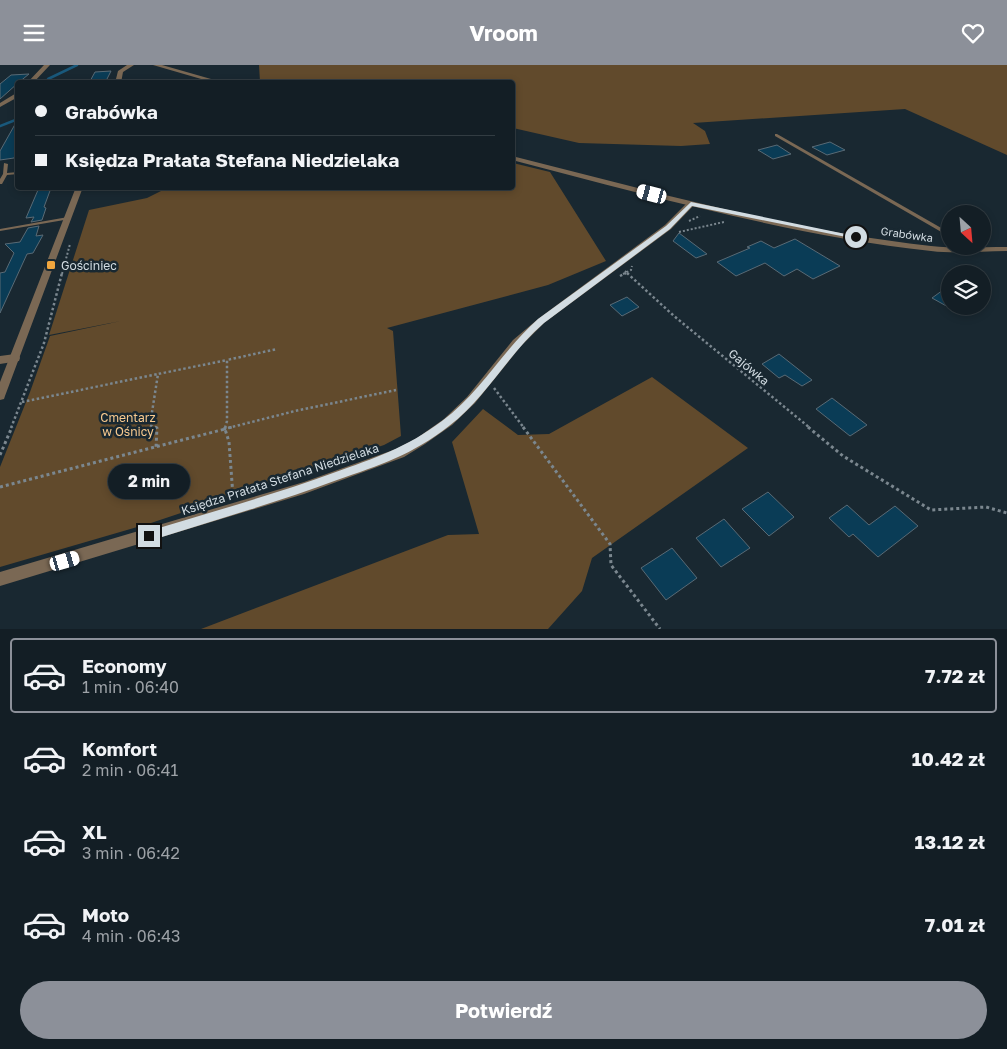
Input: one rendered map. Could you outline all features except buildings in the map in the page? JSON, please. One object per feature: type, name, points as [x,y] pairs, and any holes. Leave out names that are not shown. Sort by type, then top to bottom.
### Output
[{"type":"street","points":[[32,80],[47,65]]},
{"type":"street","points":[[119,80],[122,71],[131,65]]},
{"type":"street","points":[[156,65],[212,80]]},
{"type":"street","points":[[0,105],[15,96]]},
{"type":"street","name":"Grabówka","points":[[515,159],[740,215],[897,245],[941,249]]},
{"type":"street","points":[[0,396],[79,190]]},
{"type":"street","name":"Księdza Prałata Stefana Niedzielaka","points":[[0,579],[286,494],[400,453],[448,422],[471,400],[522,337],[674,222],[691,204]]},
{"type":"street","name":"Grabówka","points":[[991,249],[1007,249]]},
{"type":"street","points":[[0,360],[15,358]]},
{"type":"lane","points":[[776,135],[941,230]]},
{"type":"lane","points":[[0,183],[5,174],[6,164]]},
{"type":"lane","points":[[5,174],[15,173]]},
{"type":"lane","points":[[0,230],[68,218]]},
{"type":"path","points":[[680,231],[725,222]]},
{"type":"path","name":"Gajówka","points":[[616,265],[843,456],[932,510],[986,507],[1007,513]]},
{"type":"path","points":[[22,402],[277,349]]},
{"type":"path","points":[[227,359],[227,421],[225,429],[229,442],[233,498],[242,495]]},
{"type":"path","points":[[156,447],[157,428],[150,425],[158,374]]},
{"type":"path","points":[[487,380],[610,544],[611,565],[660,629]]},
{"type":"path","points":[[0,487],[295,411],[396,390]]},
{"type":"green space","points":[[259,65],[1007,65],[1007,155],[905,109],[693,123],[705,131],[710,144],[681,146],[579,143],[515,128],[515,80],[260,80]]},
{"type":"green space","name":"Cmentarz w Ośnicy","points":[[515,163],[550,172],[606,261],[548,285],[387,328],[393,331],[401,436],[384,445],[151,523],[0,567],[0,467],[50,336],[121,321],[49,335],[89,210],[147,198],[163,190],[515,190]]},
{"type":"green space","points":[[652,377],[748,448],[592,558],[582,591],[548,629],[201,629],[448,535],[479,534],[452,442],[483,409],[518,435],[549,434]]},
{"type":"waterway","points":[[48,80],[77,65]]},
{"type":"waterway","points":[[0,126],[15,120]]},
{"type":"place","name":"Gościniec","points":[[51,265]]},
{"type":"route","points":[[149,536],[304,488],[376,463],[400,453],[421,441],[448,422],[471,400],[522,337],[668,227],[691,204],[856,237]]}]
